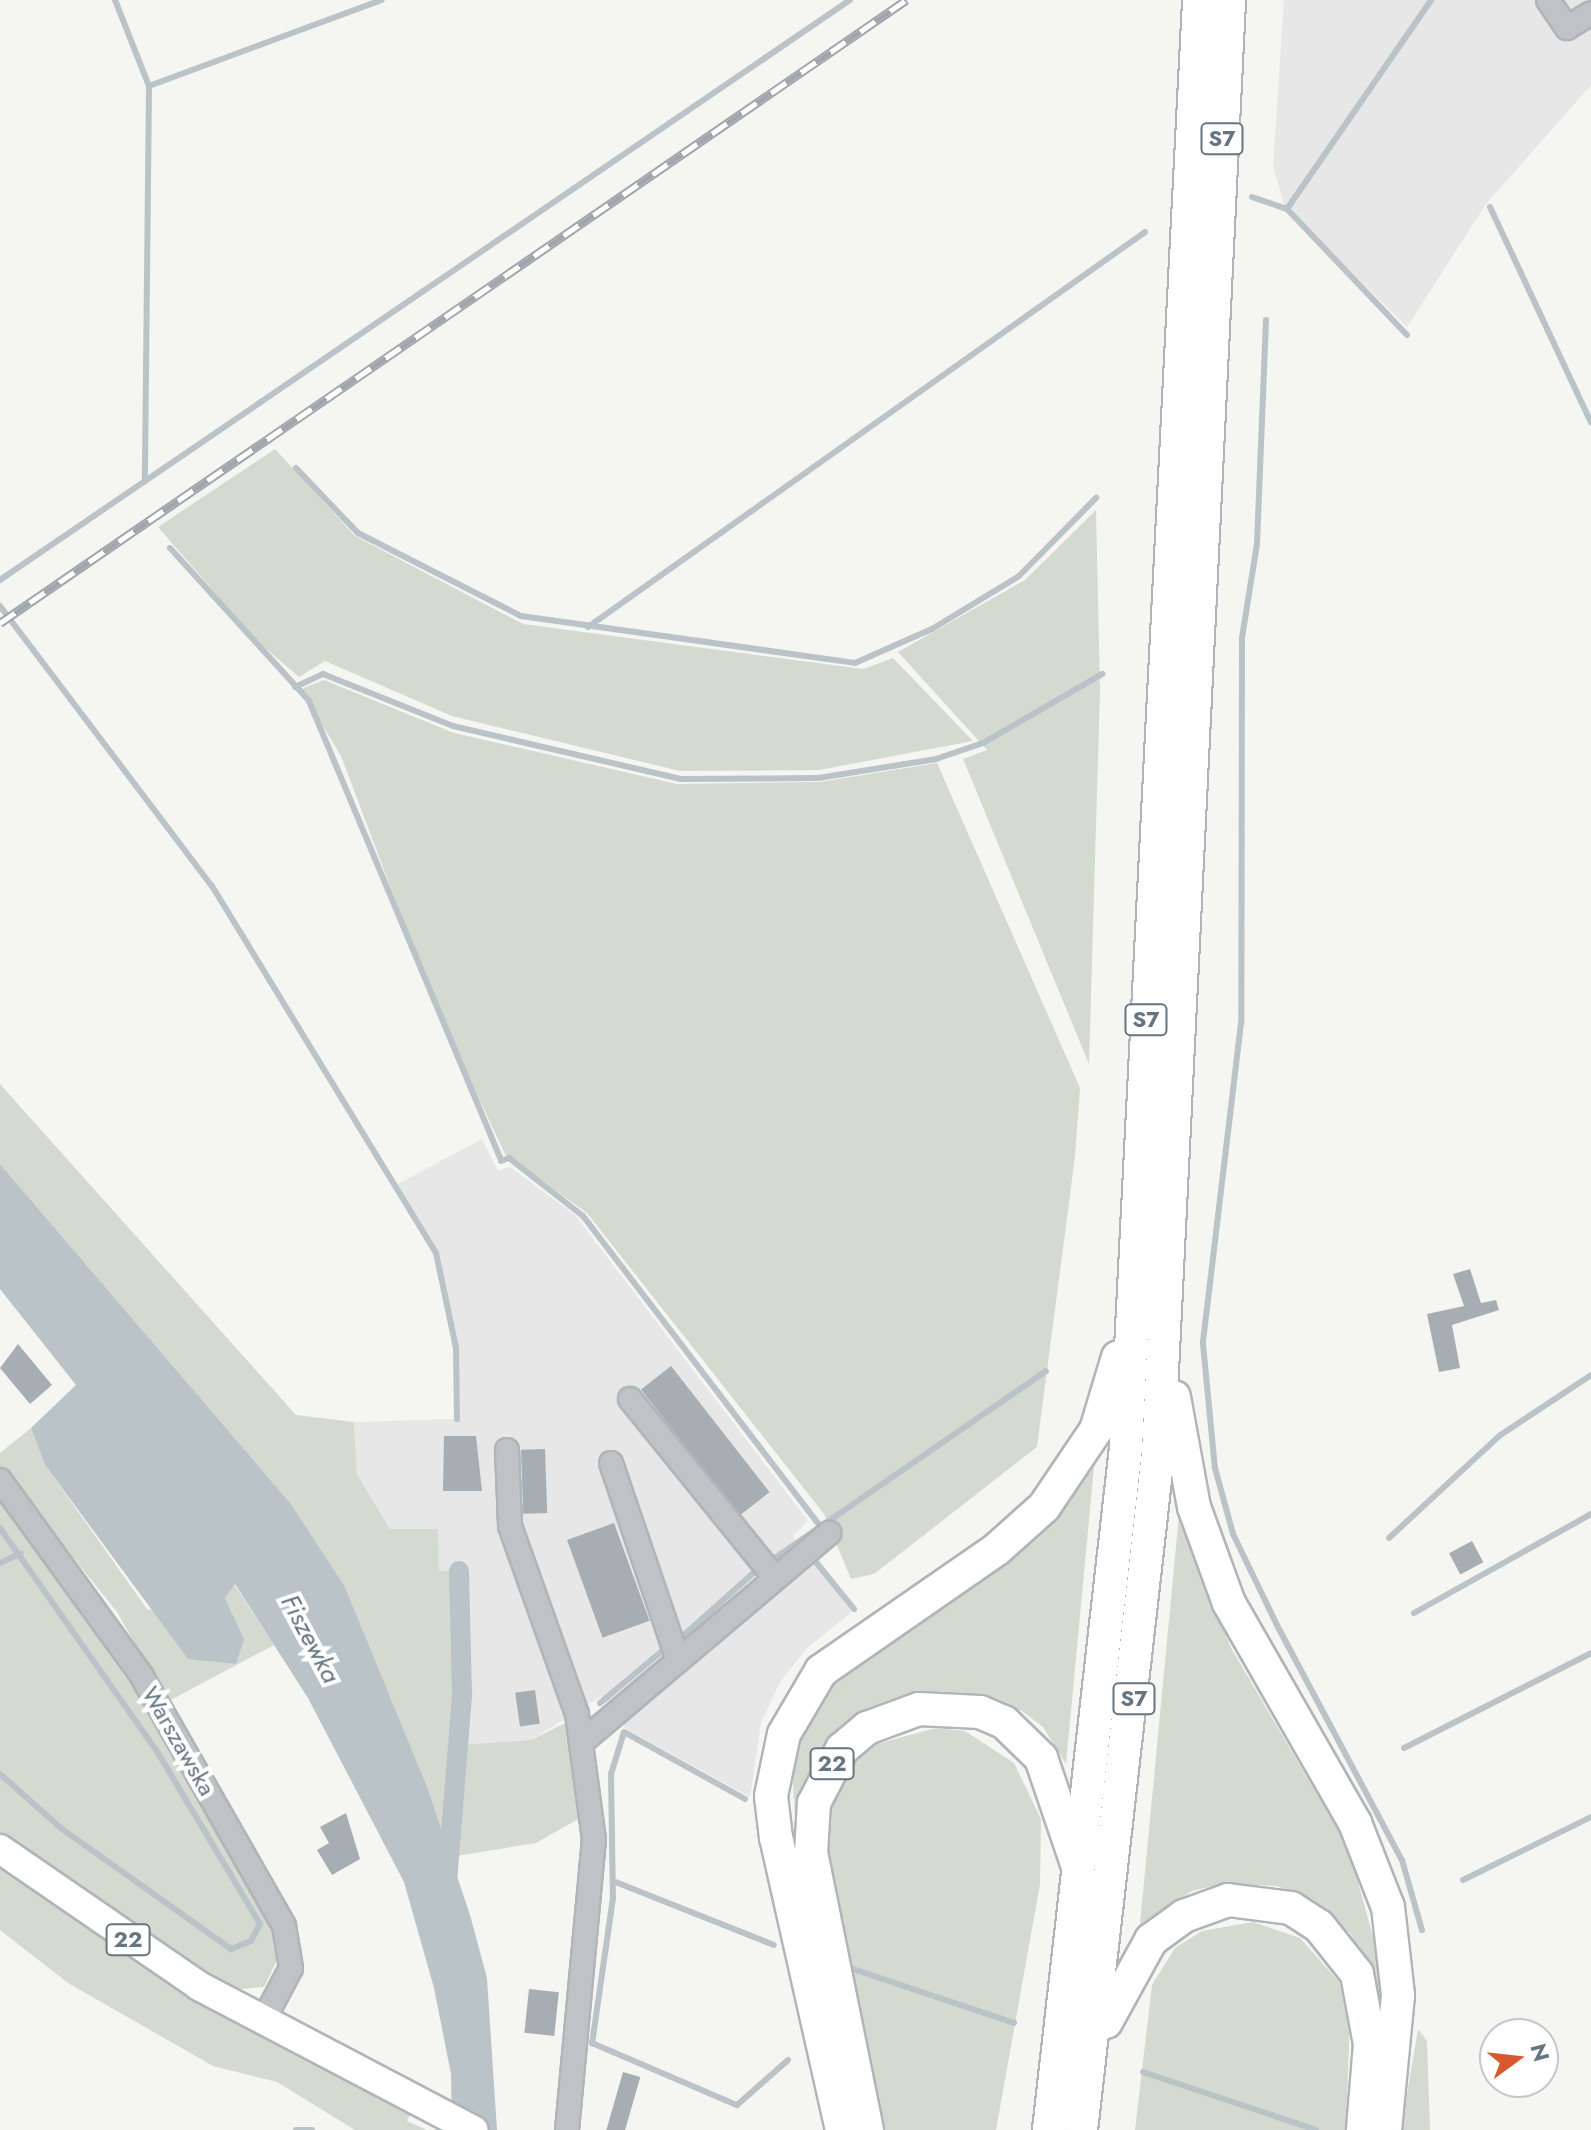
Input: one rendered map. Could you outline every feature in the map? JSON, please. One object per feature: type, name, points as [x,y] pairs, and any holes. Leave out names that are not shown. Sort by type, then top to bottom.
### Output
[{"type":"highway","name":"S7","points":[[1081,2130],[1126,1779],[1164,1335],[1198,277],[1199,0]]},
{"type":"highway","name":"S7","points":[[1049,2130],[1082,1882],[1133,1312],[1198,277],[1229,0]]},
{"type":"highway","points":[[842,2130],[776,1838],[771,1796],[784,1734],[797,1704],[831,1663],[997,1549],[1044,1507],[1096,1430],[1133,1312]]},
{"type":"highway","points":[[1164,1335],[1194,1507],[1211,1558],[1251,1648],[1355,1823],[1388,1907],[1398,1995],[1385,2130]]},
{"type":"highway","name":"22","points":[[867,2130],[811,1853],[814,1803],[842,1749],[867,1728],[919,1709],[980,1712],[1004,1722],[1041,1758],[1082,1882]]},
{"type":"highway","points":[[1090,2063],[1130,1970],[1151,1940],[1204,1906],[1274,1902],[1319,1926],[1357,1974],[1370,2044],[1363,2130]]},
{"type":"main road","name":"22","points":[[0,1849],[262,2023],[473,2130]]},
{"type":"lane","points":[[1548,0],[1567,28],[1591,13]]},
{"type":"lane","points":[[630,1399],[775,1578]]},
{"type":"lane","points":[[507,1450],[510,1526],[577,1714],[582,1742],[593,1869],[567,2130]]},
{"type":"lane","points":[[611,1463],[678,1660]]},
{"type":"lane","name":"Warszawska","points":[[0,1480],[141,1675],[284,1926],[291,1968],[262,2023]]},
{"type":"lane","points":[[582,1742],[829,1533]]},
{"type":"shaded area","points":[[1284,0],[1591,0],[1591,85],[1486,204],[1407,327],[1284,205],[1273,166]]},
{"type":"shaded area","points":[[275,449],[355,536],[523,624],[863,669],[893,658],[973,741],[819,770],[680,771],[452,716],[325,661],[299,677],[256,640],[158,527]]},
{"type":"shaded area","points":[[1096,510],[1100,690],[1089,1064],[963,759],[987,750],[898,652],[1025,580]]},
{"type":"shaded area","points":[[324,680],[454,733],[677,784],[820,782],[937,763],[1080,1088],[1075,1157],[1037,1447],[874,1574],[851,1579],[824,1514],[587,1213],[505,1154],[435,1005],[341,756],[301,689]]},
{"type":"shaded area","points":[[0,1084],[296,1415],[354,1422],[357,1474],[390,1529],[438,1529],[439,1571],[459,1571],[458,1745],[531,1740],[567,1722],[580,1818],[536,1843],[451,1857],[344,1585],[291,1504],[0,1164]]},
{"type":"shaded area","points":[[482,1139],[498,1171],[510,1167],[575,1215],[808,1521],[793,1536],[852,1612],[808,1647],[780,1682],[761,1723],[750,1797],[626,1729],[602,1696],[531,1740],[458,1745],[459,1571],[439,1571],[437,1529],[390,1529],[357,1474],[354,1422],[457,1419],[456,1348],[436,1254],[394,1186]]},
{"type":"shaded area","points":[[31,1428],[45,1465],[147,1609],[244,1639],[225,1598],[234,1584],[274,1645],[167,1702],[117,1612],[0,1466],[0,1453]]},
{"type":"shaded area","points":[[1094,1467],[1066,1764],[1043,1727],[1022,1711],[977,1694],[915,1691],[865,1709],[819,1750],[796,1810],[797,1853],[792,1766],[800,1729],[824,1695],[855,1663],[1039,1537]]},
{"type":"shaded area","points":[[0,1501],[150,1712],[270,1922],[280,1954],[264,1987],[228,1990],[0,1834]]},
{"type":"shaded area","points":[[1179,1515],[1231,1648],[1349,1849],[1381,1966],[1383,2018],[1373,1975],[1350,1933],[1301,1895],[1277,1886],[1221,1884],[1192,1891],[1140,1924]]},
{"type":"shaded area","points":[[936,1728],[965,1731],[1014,1763],[1041,1819],[1040,1884],[996,2130],[883,2130],[824,1844],[829,1804],[846,1770],[877,1744]]},
{"type":"shaded area","points":[[0,1862],[413,2109],[407,2121],[427,2130],[355,2130],[277,2082],[213,2066],[68,1983],[0,1930]]},
{"type":"shaded area","points":[[1253,1922],[1300,1938],[1339,1982],[1350,2015],[1346,2130],[1135,2130],[1152,1985],[1175,1948],[1202,1931]]},
{"type":"shaded area","points":[[1418,2029],[1427,2041],[1430,2130],[1401,2130]]},
{"type":"water","name":"Fiszewka","points":[[0,1164],[291,1504],[344,1585],[427,1787],[470,1915],[487,1978],[497,2130],[452,2130],[451,2074],[434,1988],[404,1882],[308,1698],[235,1584],[225,1598],[244,1639],[236,1664],[188,1659],[45,1465],[31,1428],[76,1385],[0,1289]]},
{"type":"building","points":[[1470,1269],[1481,1303],[1496,1300],[1499,1310],[1452,1325],[1460,1368],[1439,1372],[1427,1314],[1464,1306],[1453,1274]]},
{"type":"building","points":[[18,1344],[52,1385],[30,1404],[0,1368]]},
{"type":"building","points":[[671,1366],[770,1492],[740,1515],[641,1389]]},
{"type":"building","points":[[444,1436],[476,1436],[482,1491],[443,1491]]},
{"type":"building","points":[[545,1449],[547,1513],[523,1514],[521,1450]]},
{"type":"building","points":[[614,1523],[650,1621],[603,1638],[567,1540]]},
{"type":"building","points":[[1472,1541],[1483,1562],[1460,1574],[1449,1553]]},
{"type":"building","points":[[535,1690],[540,1724],[520,1726],[515,1693]]},
{"type":"building","points":[[346,1813],[360,1859],[332,1875],[317,1850],[329,1843],[320,1827]]},
{"type":"building","points":[[529,1989],[559,1992],[554,2036],[524,2033]]},
{"type":"building","points":[[623,2072],[640,2077],[625,2130],[606,2130]]},
{"type":"waterway","points":[[115,0],[149,86],[145,481]]},
{"type":"waterway","points":[[149,86],[382,0]]},
{"type":"waterway","points":[[0,580],[850,0]]},
{"type":"waterway","points":[[1287,209],[1431,0]]},
{"type":"waterway","points":[[1252,197],[1287,209],[1407,335]]},
{"type":"waterway","points":[[1490,207],[1591,423]]},
{"type":"waterway","points":[[588,627],[1145,232]]},
{"type":"waterway","points":[[1266,320],[1257,544],[1242,638],[1241,1023],[1203,1344],[1215,1468],[1233,1534],[1279,1629],[1402,1860],[1422,1930]]},
{"type":"waterway","points":[[296,468],[358,533],[521,616],[855,663],[932,629],[1019,576],[1096,498]]},
{"type":"waterway","points":[[170,548],[309,701],[501,1161],[509,1158],[583,1216],[818,1523]]},
{"type":"waterway","points":[[0,606],[212,886],[436,1253],[456,1348],[457,1419]]},
{"type":"waterway","points":[[295,687],[323,674],[453,726],[681,779],[818,778],[936,759],[983,743],[1102,674]]},
{"type":"waterway","points":[[775,1558],[1046,1371]]},
{"type":"waterway","points":[[1389,1538],[1499,1436],[1591,1375]]},
{"type":"waterway","points":[[1414,1613],[1591,1514]]},
{"type":"waterway","points":[[0,1528],[158,1753],[260,1924],[251,1941],[231,1949],[62,1829],[0,1774]]},
{"type":"waterway","points":[[0,1563],[21,1553]]},
{"type":"waterway","points":[[815,1561],[854,1609]]},
{"type":"waterway","points":[[685,1634],[758,1569]]},
{"type":"waterway","points":[[447,1882],[462,1694],[459,1571]]},
{"type":"waterway","points":[[600,1703],[662,1651]]},
{"type":"waterway","points":[[1404,1748],[1591,1653]]},
{"type":"waterway","points":[[745,1799],[624,1732],[611,1774],[613,1898],[592,2043],[737,2105],[788,2060]]},
{"type":"waterway","points":[[1463,1880],[1591,1817]]},
{"type":"waterway","points":[[613,1881],[774,1945]]},
{"type":"waterway","points":[[850,1968],[1014,2023]]},
{"type":"waterway","points":[[1143,2072],[1316,2130]]},
{"type":"waterway","points":[[296,2130],[312,2130]]},
{"type":"railway","points":[[0,623],[906,0]]}]
